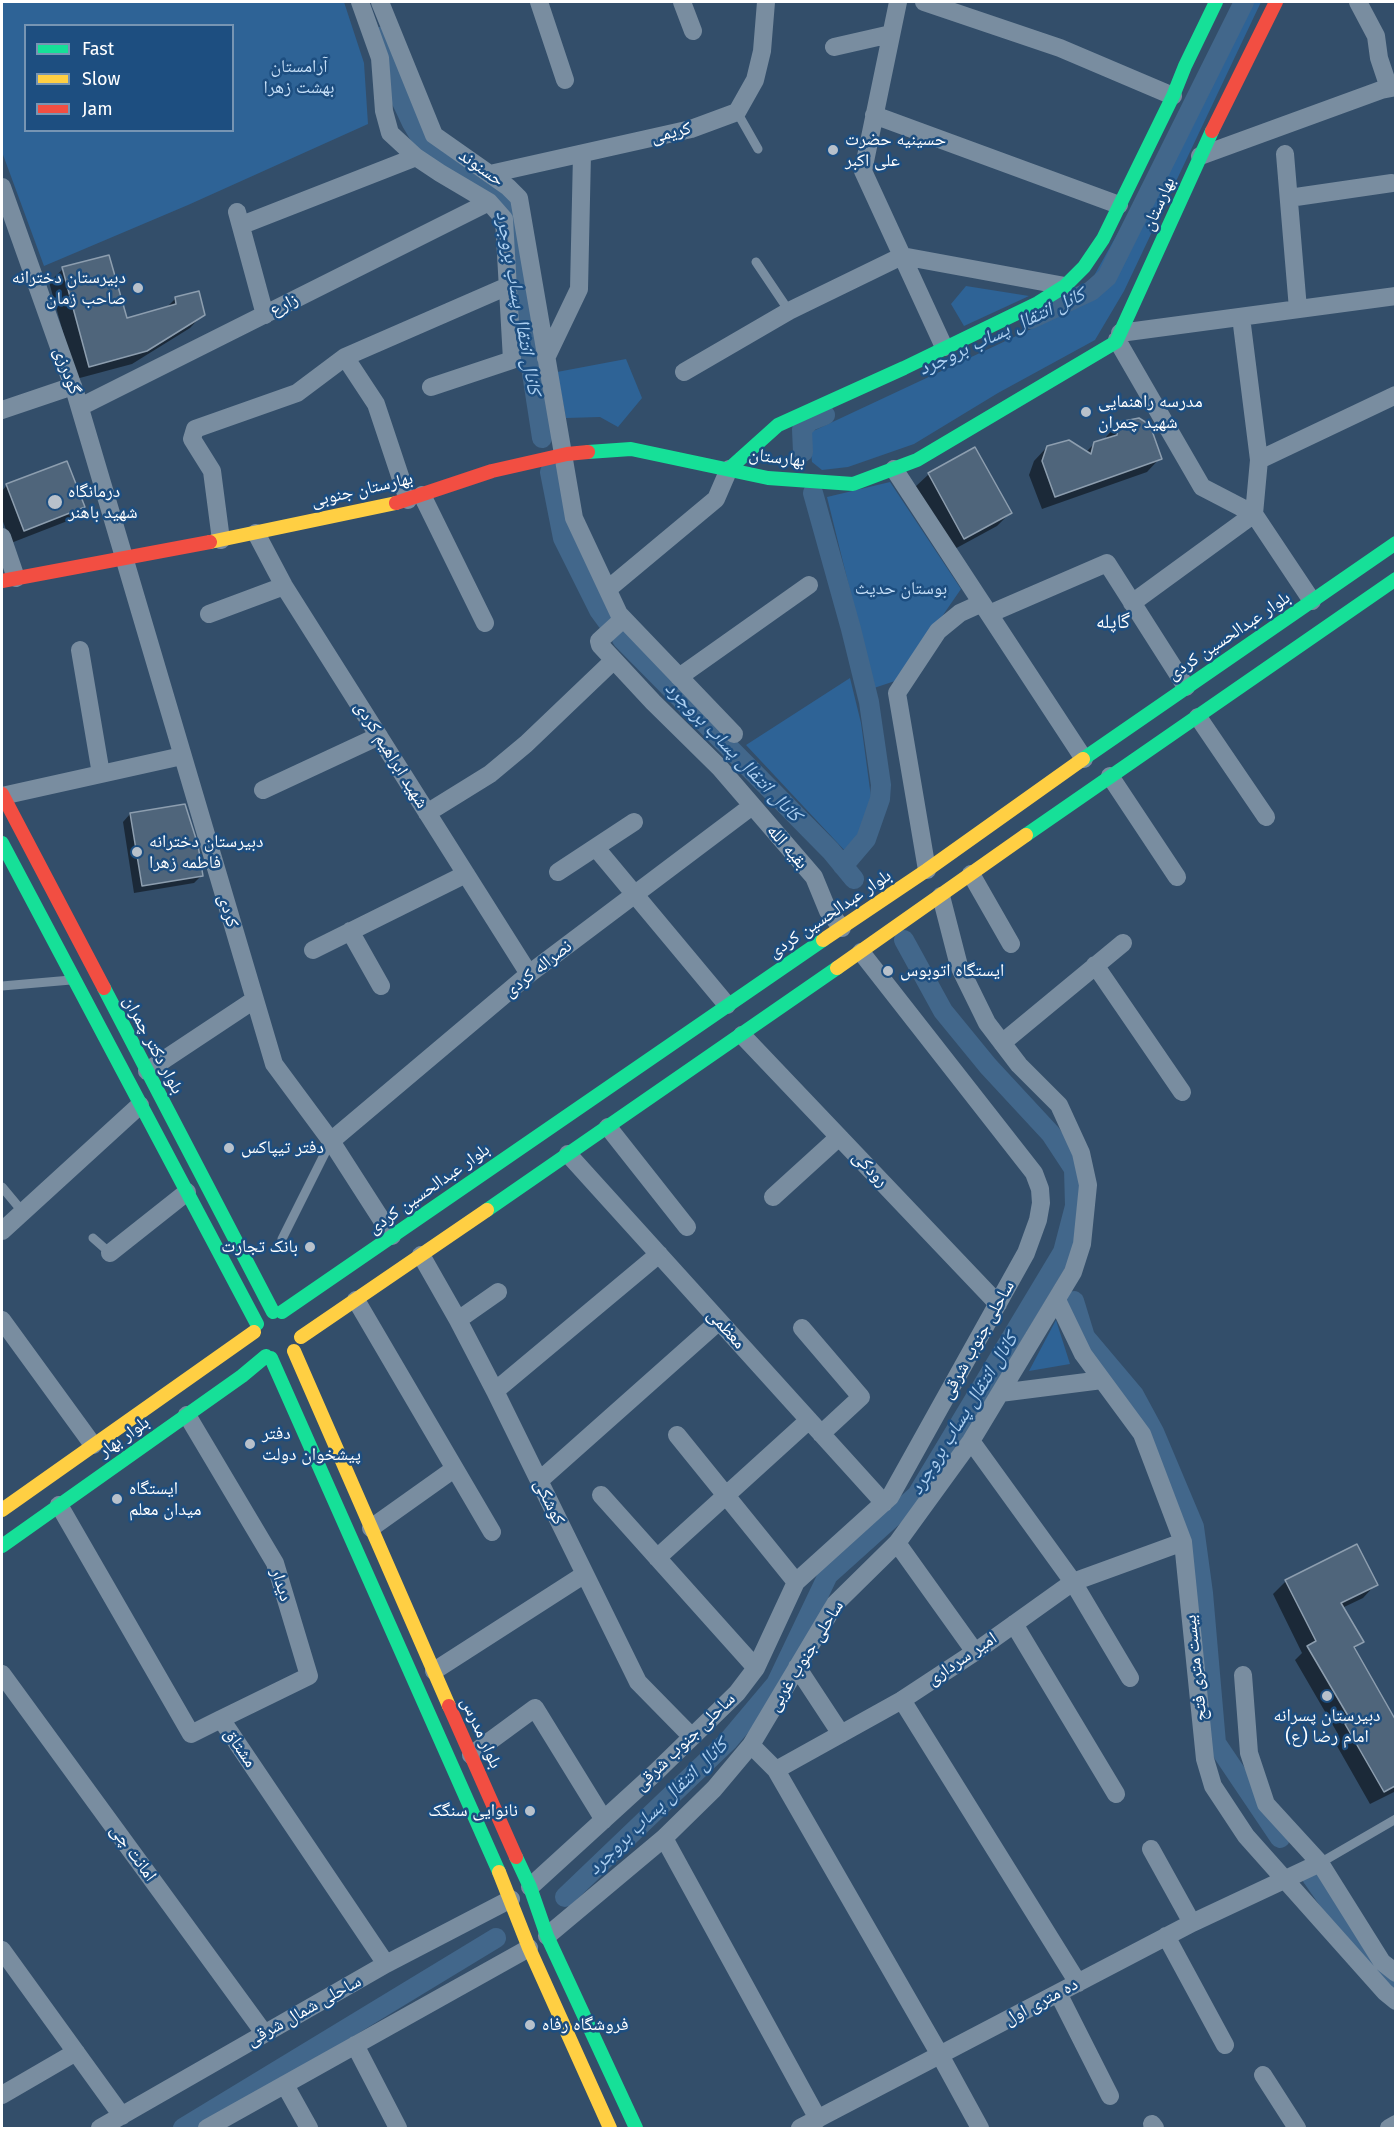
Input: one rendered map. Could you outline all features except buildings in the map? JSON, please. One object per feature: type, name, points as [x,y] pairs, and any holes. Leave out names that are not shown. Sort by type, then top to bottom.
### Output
[{"type":"main road","name":"بهارستان","points":[[729,469],[778,425],[1038,303],[1065,286],[1084,267],[1103,239],[1216,2]]},
{"type":"main road","name":"بهارستان","points":[[729,469],[768,478],[853,484],[917,460],[1119,337],[1228,94],[1276,2]]},
{"type":"main road","name":"بهارستان جنوبی","points":[[9,580],[256,533],[415,497],[492,471],[563,454],[631,449],[690,463],[729,469]]},
{"type":"main road","name":"بلوار عبدالحسین کردی","points":[[301,1337],[742,1035],[852,940],[927,870],[1395,543]]},
{"type":"main road","name":"بلوار عبدالحسین کردی","points":[[278,1312],[338,1274],[727,1005],[941,896],[1395,579]]},
{"type":"main road","name":"بلوار دکتر چمران","points":[[2,795],[147,1071],[278,1312]]},
{"type":"main road","points":[[2,843],[187,1192],[255,1328],[255,1341],[259,1350],[269,1357],[280,1358],[294,1351],[301,1337],[296,1321],[278,1312],[266,1314],[255,1328]]},
{"type":"main road","points":[[927,870],[941,896]]},
{"type":"main road","points":[[338,1274],[338,1290],[350,1301],[356,1300]]},
{"type":"main road","name":"بلوار بهار","points":[[3,1506],[170,1391],[255,1328]]},
{"type":"main road","name":"بلوار مدرس","points":[[294,1351],[530,1887],[547,1936],[636,2128]]},
{"type":"main road","points":[[269,1357],[511,1899],[529,1947],[610,2128]]},
{"type":"main road","name":"بلوار بهار","points":[[2,1546],[269,1357]]},
{"type":"main road","points":[[170,1391],[183,1391],[189,1395],[191,1406],[187,1415]]},
{"type":"main road","points":[[511,1899],[530,1887]]},
{"type":"main road","points":[[529,1947],[547,1936]]},
{"type":"street","name":"حسنوند","points":[[360,2],[380,58],[384,111],[390,133],[416,157],[489,202],[504,219],[512,360],[431,387]]},
{"type":"street","name":"حسنوند","points":[[380,2],[434,135],[508,187],[519,198],[574,518],[619,615],[734,734]]},
{"type":"street","points":[[539,2],[566,80]]},
{"type":"street","points":[[682,2],[693,31]]},
{"type":"street","points":[[738,112],[755,80],[762,51],[766,2]]},
{"type":"street","points":[[898,2],[863,171],[945,347]]},
{"type":"street","points":[[924,2],[1060,48],[1173,96]]},
{"type":"street","points":[[1200,156],[1392,88],[1379,58],[1376,36],[1358,2]]},
{"type":"street","points":[[834,47],[891,34]]},
{"type":"street","name":"کریمی","points":[[490,174],[691,129],[738,112]]},
{"type":"street","points":[[874,116],[1119,205]]},
{"type":"street","points":[[546,358],[579,289],[582,154]]},
{"type":"street","points":[[1285,154],[1298,309]]},
{"type":"street","points":[[265,315],[239,219],[416,157]]},
{"type":"street","points":[[1289,198],[1392,183]]},
{"type":"street","name":"گودرزی","points":[[2,187],[80,407],[124,558]]},
{"type":"street","name":"زارع","points":[[80,407],[489,202]]},
{"type":"street","points":[[684,372],[789,311],[902,256],[1065,286]]},
{"type":"street","points":[[221,540],[212,471],[192,439],[195,429],[297,393],[345,357],[508,286]]},
{"type":"street","points":[[1312,601],[1254,514],[1202,487],[1119,337],[1240,317],[1395,296]]},
{"type":"street","points":[[1132,603],[1254,514],[1259,460],[1240,317]]},
{"type":"street","points":[[345,357],[376,404],[415,497],[485,623]]},
{"type":"street","points":[[2,410],[73,386]]},
{"type":"street","points":[[1259,460],[1395,395]]},
{"type":"street","points":[[608,589],[716,499],[729,469]]},
{"type":"street","points":[[894,469],[1084,759]]},
{"type":"street","name":"شهید ابراهیم کردی","points":[[256,533],[284,586],[529,974]]},
{"type":"street","points":[[2,537],[9,580]]},
{"type":"street","name":"کردی","points":[[124,558],[274,1064],[331,1141],[392,1236]]},
{"type":"street","points":[[927,870],[897,693],[938,631],[960,613],[985,609],[1107,563],[1186,687]]},
{"type":"street","points":[[679,677],[809,585]]},
{"type":"street","points":[[209,614],[284,586]]},
{"type":"street","name":"بقیه الله","points":[[623,619],[599,641],[653,702],[720,768],[814,877],[828,910],[852,940]]},
{"type":"street","points":[[80,650],[101,774]]},
{"type":"street","points":[[427,813],[490,774],[526,744],[614,660]]},
{"type":"street","points":[[1198,717],[1266,817]]},
{"type":"street","points":[[263,790],[379,736]]},
{"type":"street","points":[[2,795],[182,756]]},
{"type":"street","points":[[1110,776],[1177,877]]},
{"type":"street","name":"نصراله کردی","points":[[331,1141],[529,974],[752,806]]},
{"type":"street","points":[[558,872],[634,822]]},
{"type":"street","points":[[596,848],[727,1005]]},
{"type":"street","points":[[313,950],[466,874]]},
{"type":"street","points":[[971,874],[1011,944]]},
{"type":"street","name":"ساحلی جنوب غربی","points":[[547,1936],[664,1838],[714,1789],[751,1745],[835,1604],[897,1543],[971,1441],[1073,1272],[1082,1244],[1088,1185],[1081,1153],[1059,1105],[1018,1065],[987,1023],[959,966],[941,896]]},
{"type":"street","points":[[350,931],[381,986]]},
{"type":"street","name":"ساحلی جنوب شرقی","points":[[530,1887],[737,1693],[756,1668],[796,1582],[890,1497],[1026,1253],[1038,1220],[1041,1203],[1040,1189],[1034,1173],[852,940]]},
{"type":"street","points":[[1002,1043],[1123,943]]},
{"type":"street","points":[[1095,964],[1182,1092]]},
{"type":"street","points":[[147,1071],[254,1000]]},
{"type":"street","name":"رودکی","points":[[742,1035],[998,1304]]},
{"type":"street","points":[[2,1230],[140,1105]]},
{"type":"street","points":[[608,1127],[687,1227]]},
{"type":"street","points":[[773,1197],[839,1137]]},
{"type":"street","name":"معظمی","points":[[568,1154],[884,1503]]},
{"type":"street","points":[[110,1253],[187,1192]]},
{"type":"street","points":[[495,1391],[659,1254]]},
{"type":"street","name":"کوشکی","points":[[420,1255],[458,1320],[495,1391],[638,1682],[692,1737]]},
{"type":"street","points":[[458,1320],[498,1292]]},
{"type":"street","points":[[356,1300],[492,1532]]},
{"type":"street","name":"بیست متری فتح","points":[[1057,1300],[1083,1354],[1142,1434],[1183,1542],[1205,1759],[1213,1786],[1239,1826],[1284,1880],[1384,1992],[1395,2001]]},
{"type":"street","points":[[2,1320],[93,1445]]},
{"type":"street","points":[[539,1481],[718,1320]]},
{"type":"street","points":[[657,1558],[726,1496],[815,1427],[861,1397],[802,1328]]},
{"type":"street","points":[[1000,1393],[1102,1380]]},
{"type":"street","name":"دیدار","points":[[187,1415],[275,1563],[309,1676],[221,1719]]},
{"type":"street","points":[[677,1435],[796,1582]]},
{"type":"street","points":[[971,1441],[1073,1582],[1130,1678]]},
{"type":"street","points":[[371,1528],[454,1469]]},
{"type":"street","points":[[601,1495],[756,1668]]},
{"type":"street","name":"مشتاق","points":[[59,1505],[191,1734],[221,1719],[386,1964]]},
{"type":"street","name":"امیر سرداری","points":[[776,1770],[902,1700],[975,1652],[1073,1582],[1183,1542]]},
{"type":"street","points":[[897,1543],[975,1652]]},
{"type":"street","points":[[434,1671],[585,1574]]},
{"type":"street","points":[[1014,1624],[1116,1794]]},
{"type":"street","points":[[798,1667],[841,1734]]},
{"type":"street","name":"امانت چی","points":[[2,1674],[264,2033]]},
{"type":"street","points":[[1243,1675],[1249,1753],[1266,1804],[1320,1863],[1382,1962],[1395,1973]]},
{"type":"street","points":[[902,1700],[1078,1983]]},
{"type":"street","points":[[471,1755],[535,1708],[604,1820]]},
{"type":"street","points":[[751,1745],[776,1770],[980,2128]]},
{"type":"street","points":[[664,1838],[828,2120]]},
{"type":"street","points":[[1151,1849],[1192,1923]]},
{"type":"street","name":"ده متری اول","points":[[800,2128],[828,2120],[940,2055],[1166,1936],[1320,1863]]},
{"type":"street","name":"ساحلی شمال شرقی","points":[[100,2128],[386,1964],[511,1899]]},
{"type":"street","points":[[1166,1936],[1225,2045]]},
{"type":"street","points":[[207,2128],[529,1947]]},
{"type":"street","points":[[2,1950],[122,2116]]},
{"type":"street","points":[[1058,1994],[1110,2096]]},
{"type":"street","points":[[355,2045],[398,2128]]},
{"type":"street","points":[[2,2095],[76,2052]]},
{"type":"street","points":[[1263,2075],[1297,2128]]},
{"type":"street","points":[[285,2085],[309,2128]]},
{"type":"street","points":[[1389,2128],[1395,2124]]},
{"type":"lane","points":[[738,112],[758,149]]},
{"type":"lane","points":[[756,262],[789,311]]},
{"type":"lane","points":[[2,986],[74,979]]},
{"type":"lane","points":[[282,1239],[331,1141]]},
{"type":"lane","points":[[2,1187],[22,1211]]},
{"type":"lane","points":[[93,1238],[110,1253]]},
{"type":"lane","points":[[1320,1863],[1395,1819]]},
{"type":"green space","name":"آرامستان بهشت زهرا","points":[[2,2],[344,2],[364,63],[368,124],[188,205],[44,266],[2,152]]},
{"type":"green space","points":[[1247,2],[1261,2],[1124,291],[1095,340],[998,393],[914,444],[848,467],[822,470],[812,462],[809,433],[1076,308]]},
{"type":"green space","points":[[966,286],[1029,296],[964,326],[951,304]]},
{"type":"green space","points":[[626,359],[642,398],[618,427],[600,417],[566,418],[557,372]]},
{"type":"green space","name":"بوستان حدیث","points":[[890,482],[961,589],[898,680],[874,688],[827,497]]},
{"type":"green space","points":[[850,678],[861,723],[871,797],[867,824],[847,853],[746,745]]},
{"type":"green space","points":[[1056,1320],[1070,1364],[1029,1371]]},
{"type":"waterway","name":"کانل انتقال پساب بروجرد","points":[[1031,319],[1091,291],[1107,277],[1244,2]]},
{"type":"waterway","name":"کانال انتقال پساب بروجرد","points":[[380,37],[389,60],[396,89],[425,145],[495,195],[504,205],[508,218],[542,438]]},
{"type":"waterway","name":"کانل انتقال پساب بروجرد","points":[[803,452],[802,429],[810,421],[825,415]]},
{"type":"waterway","name":"کانال انتقال پساب بروجرد","points":[[550,472],[563,538],[599,610],[607,621]]},
{"type":"waterway","name":"کانال انتقال پساب بروجرد","points":[[813,493],[869,702],[881,785],[880,799],[866,839],[843,866]]},
{"type":"waterway","name":"کانال انتقال پساب بروجرد","points":[[622,639],[831,851],[854,879]]},
{"type":"waterway","name":"کانال انتقال پساب بروجرد","points":[[565,1897],[728,1741],[776,1684],[828,1575],[917,1495],[1063,1252],[1075,1206],[1074,1169],[1051,1134],[988,1066],[943,1011],[904,940]]},
{"type":"waterway","points":[[1074,1301],[1085,1337],[1134,1395],[1154,1432],[1194,1527],[1203,1593],[1216,1743],[1280,1838]]},
{"type":"waterway","points":[[1312,1877],[1382,1977],[1396,1988]]},
{"type":"waterway","name":"کانال انتقال پساب بروجرد","points":[[183,2128],[496,1938]]},
{"type":"traffic: fast","points":[[729,469],[778,425],[904,368],[1038,303],[1065,286],[1084,267],[1103,239],[1216,2]]},
{"type":"traffic: fast","points":[[588,452],[631,449],[768,478],[853,484],[917,460],[1116,342],[1212,131]]},
{"type":"traffic: fast","points":[[1083,759],[1396,543]]},
{"type":"traffic: fast","points":[[1026,835],[1396,579]]},
{"type":"traffic: fast","points":[[2,843],[257,1324]]},
{"type":"traffic: fast","points":[[282,1312],[823,940]]},
{"type":"traffic: fast","points":[[487,1210],[837,968]]},
{"type":"traffic: fast","points":[[104,988],[273,1312]]},
{"type":"traffic: fast","points":[[2,1546],[242,1376],[266,1356]]},
{"type":"traffic: fast","points":[[271,1358],[499,1872]]},
{"type":"traffic: fast","points":[[516,1857],[530,1887],[547,1936],[636,2128]]},
{"type":"traffic: slow","points":[[210,542],[396,503]]},
{"type":"traffic: slow","points":[[823,940],[927,870],[1083,759]]},
{"type":"traffic: slow","points":[[837,968],[1026,835]]},
{"type":"traffic: slow","points":[[301,1337],[487,1210]]},
{"type":"traffic: slow","points":[[2,1510],[254,1332]]},
{"type":"traffic: slow","points":[[294,1351],[449,1706]]},
{"type":"traffic: slow","points":[[499,1872],[529,1948],[610,2128]]},
{"type":"traffic: jam","points":[[1212,131],[1276,2]]},
{"type":"traffic: jam","points":[[396,503],[492,471],[567,454],[588,452]]},
{"type":"traffic: jam","points":[[2,581],[210,542]]},
{"type":"traffic: jam","points":[[2,794],[104,988]]},
{"type":"traffic: jam","points":[[449,1706],[516,1857]]},
{"type":"place","name":"حسینیه حضرت علی اکبر","points":[[833,150]]},
{"type":"place","name":"دبیرستان دخترانه صاحب زمان","points":[[138,288]]},
{"type":"place","name":"مدرسه راهنمایی شهید چمران","points":[[1086,412]]},
{"type":"place","name":"درمانگاه شهید باهنر","points":[[55,502]]},
{"type":"place","name":"دبیرستان دخترانه فاطمه زهرا","points":[[137,852]]},
{"type":"place","name":"ایستگاه اتوبوس","points":[[888,971]]},
{"type":"place","name":"دفتر تیپاکس","points":[[229,1148]]},
{"type":"place","name":"بانک تجارت","points":[[310,1247]]},
{"type":"place","name":"دفتر پیشخوان دولت","points":[[250,1444]]},
{"type":"place","name":"ایستگاه میدان معلم","points":[[117,1499]]},
{"type":"place","name":"دبیرستان پسرانه امام رضا (ع)","points":[[1327,1696]]},
{"type":"place","name":"نانوایی سنگک","points":[[530,1811]]},
{"type":"place","name":"فروشگاه رفاه","points":[[530,2025]]},
{"type":"district","name":"گاپله","points":[[1113,622]]}]
